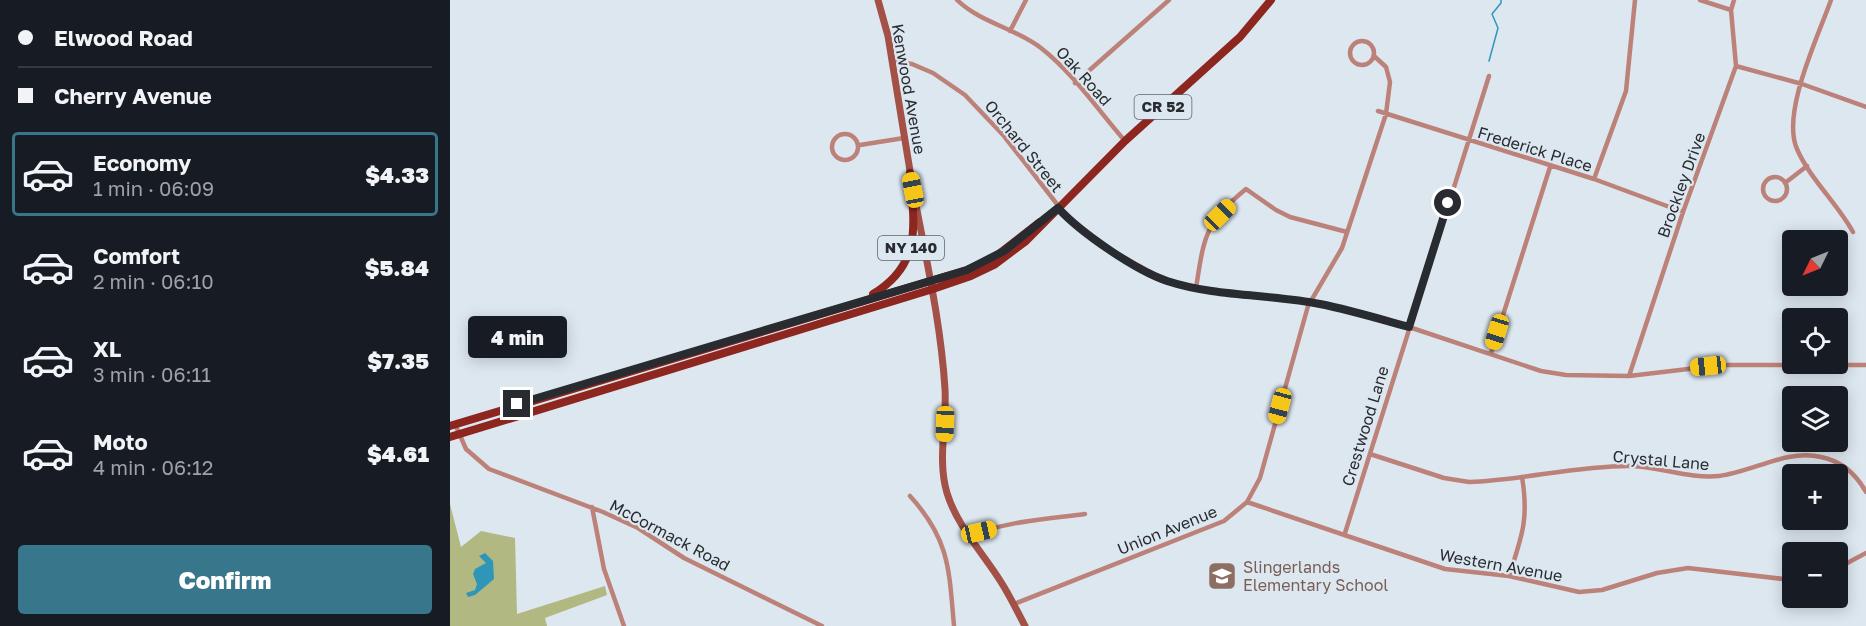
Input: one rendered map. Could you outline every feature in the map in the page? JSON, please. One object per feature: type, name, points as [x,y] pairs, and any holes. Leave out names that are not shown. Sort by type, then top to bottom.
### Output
[{"type":"main road","name":"Kenwood Avenue","points":[[879,0],[932,285],[945,391],[944,479],[955,511],[1014,604],[1025,626]]},
{"type":"main road","name":"CR 52","points":[[861,300],[932,285],[995,257],[1056,210],[1125,141],[1240,37],[1271,0]]},
{"type":"main road","name":"NY 140","points":[[453,425],[861,300],[894,278],[910,251],[914,222],[910,173]]},
{"type":"main road","points":[[454,435],[866,309],[932,285]]},
{"type":"street","name":"Oak Road","points":[[957,0],[969,11],[1040,47],[1075,83],[1125,141]]},
{"type":"street","points":[[1010,31],[1026,0]]},
{"type":"street","points":[[1594,179],[1626,91],[1635,0]]},
{"type":"street","points":[[1700,0],[1731,10]]},
{"type":"street","name":"Brockley Drive","points":[[1629,376],[1683,212],[1736,66],[1731,10],[1734,0]]},
{"type":"street","points":[[1831,0],[1791,116],[1792,131],[1796,148],[1853,232]]},
{"type":"street","points":[[1075,83],[1167,1]]},
{"type":"street","name":"Union Avenue","points":[[1014,604],[1224,521],[1248,502],[1260,478],[1290,367],[1311,303],[1336,259],[1347,232],[1386,114],[1390,97],[1389,74],[1382,61],[1374,56],[1371,45],[1365,41],[1356,42],[1349,52],[1351,60],[1362,66],[1370,63],[1374,56]]},
{"type":"street","name":"Orchard Street","points":[[892,61],[912,64],[933,73],[979,107],[1056,210],[1094,238],[1166,281],[1196,288],[1311,303],[1409,327],[1541,370],[1566,375],[1629,376],[1722,365],[1866,364]]},
{"type":"street","points":[[1736,66],[1802,84],[1866,107]]},
{"type":"street","name":"Crestwood Lane","points":[[1345,533],[1489,76]]},
{"type":"street","name":"Frederick Place","points":[[1378,111],[1594,179],[1683,212]]},
{"type":"street","points":[[842,135],[850,135],[860,145],[848,160],[837,156],[832,147],[836,137],[842,135]]},
{"type":"street","points":[[860,145],[904,138]]},
{"type":"street","points":[[1785,183],[1807,166]]},
{"type":"street","points":[[1491,353],[1550,167]]},
{"type":"street","points":[[1780,178],[1785,183],[1787,191],[1783,198],[1772,200],[1766,196],[1764,185],[1769,179],[1780,178]]},
{"type":"street","points":[[1196,288],[1206,232],[1228,206],[1249,189],[1267,205],[1283,214],[1347,232]]},
{"type":"street","name":"McCormack Road","points":[[453,425],[454,435],[469,453],[489,469],[592,507],[638,528],[684,558],[822,626]]},
{"type":"street","name":"Crystal Lane","points":[[1370,454],[1457,480],[1479,482],[1631,466],[1705,477],[1748,471],[1786,458],[1806,455],[1838,463],[1851,472],[1866,492]]},
{"type":"street","points":[[1509,576],[1526,523],[1522,477]]},
{"type":"street","points":[[910,496],[929,518],[945,550],[954,626]]},
{"type":"street","name":"Western Avenue","points":[[1248,502],[1345,533],[1445,569],[1509,576],[1586,592],[1657,573],[1688,568],[1710,568],[1764,579],[1782,580]]},
{"type":"street","points":[[592,507],[604,569],[624,626]]},
{"type":"street","points":[[972,537],[979,532],[1018,524],[1085,514]]},
{"type":"street","points":[[1848,563],[1866,553]]},
{"type":"green space","points":[[450,504],[461,547],[481,531],[515,538],[517,614],[605,586],[607,595],[545,618],[547,626],[450,626]]},
{"type":"water","points":[[485,553],[493,561],[494,579],[475,595],[468,597],[466,593],[475,590],[477,584],[473,574],[475,569],[486,563],[479,556]]},
{"type":"waterway","points":[[1489,61],[1498,28],[1492,14],[1501,0]]},
{"type":"place","name":"Slingerlands Elementary School","points":[[1222,576]]},
{"type":"route","points":[[517,404],[967,270],[1004,251],[1058,208],[1079,228],[1109,249],[1166,281],[1196,288],[1320,304],[1409,327],[1448,203]]}]
